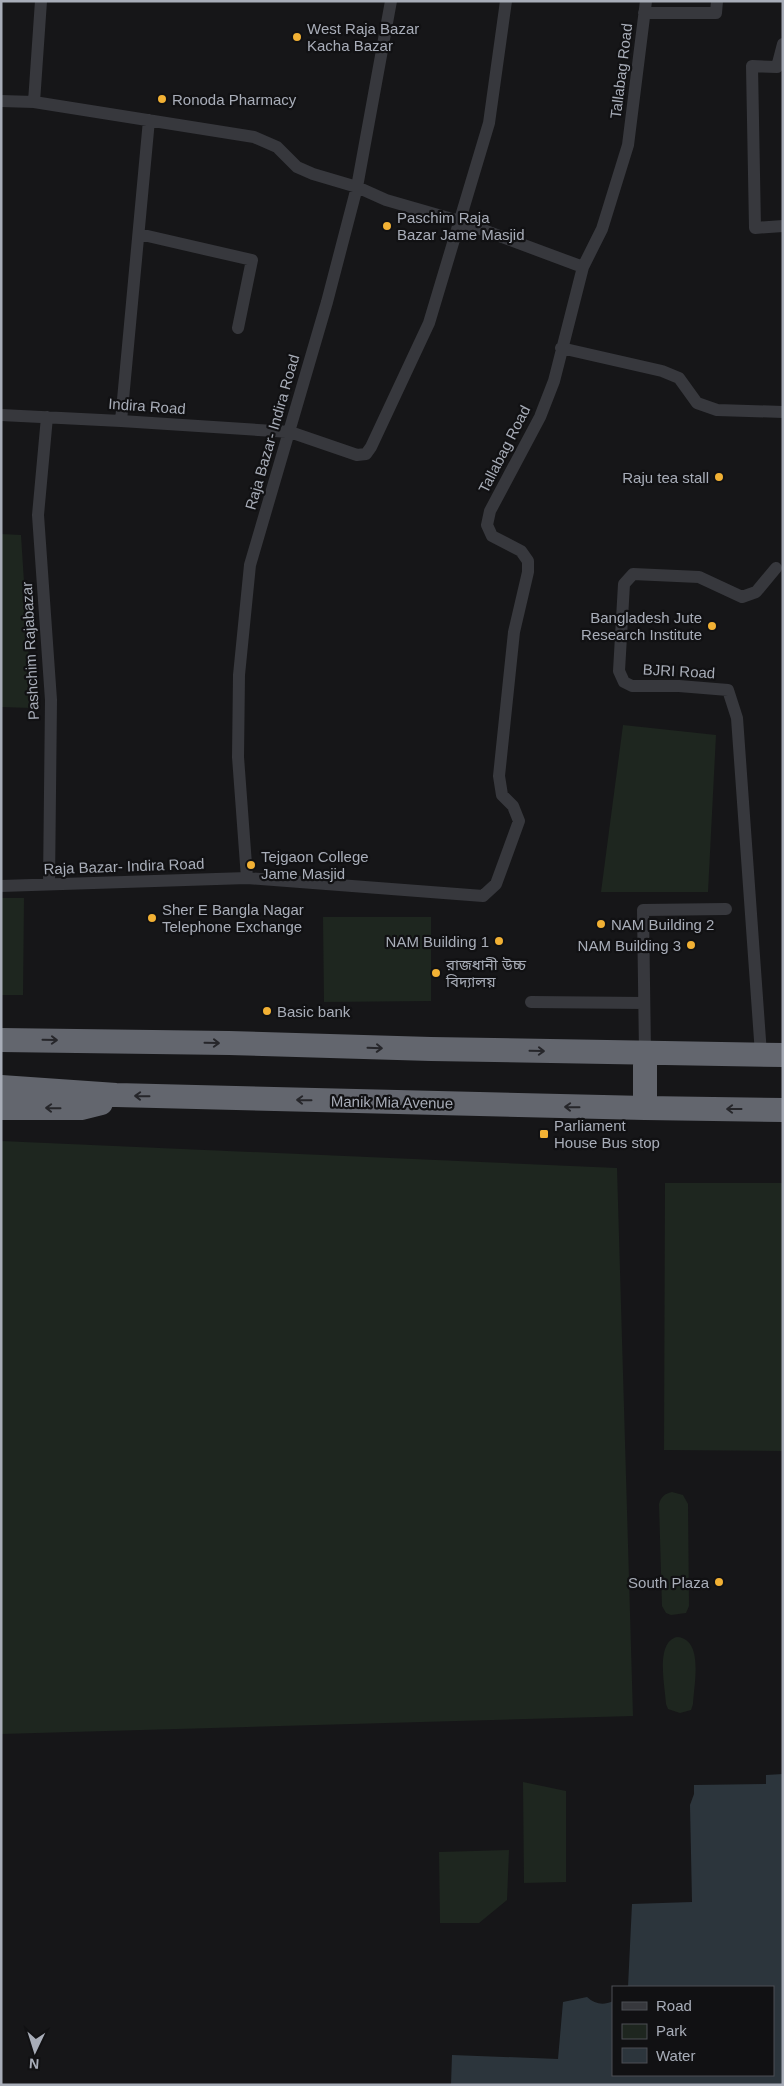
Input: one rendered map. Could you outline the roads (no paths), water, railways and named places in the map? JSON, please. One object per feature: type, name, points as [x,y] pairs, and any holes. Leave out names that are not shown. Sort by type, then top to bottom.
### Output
[{"type":"highway","points":[[1,1040],[772,1054]]},
{"type":"highway","points":[[645,1053],[645,1108]]},
{"type":"highway","name":"Manik Mia Avenue","points":[[1,1087],[116,1095],[783,1110]]},
{"type":"highway","points":[[1,1108],[80,1108],[93,1106],[116,1095]]},
{"type":"street","points":[[34,102],[41,1]]},
{"type":"street","name":"Raja Bazar- Indira Road","points":[[247,878],[238,757],[239,675],[250,565],[327,302],[357,187],[391,1]]},
{"type":"street","points":[[460,221],[489,123],[506,1]]},
{"type":"street","points":[[645,7],[716,13],[717,1]]},
{"type":"street","name":"Tallabag Road","points":[[490,891],[496,884],[519,821],[513,806],[502,795],[499,776],[514,632],[528,572],[528,561],[521,551],[492,536],[487,525],[490,511],[540,417],[554,381],[582,267],[602,228],[628,145],[645,7]]},
{"type":"street","points":[[783,44],[777,66],[752,66],[755,228],[783,226]]},
{"type":"street","points":[[1,101],[34,102],[254,137],[277,147],[297,167],[313,174],[357,187],[386,200],[460,221],[582,267]]},
{"type":"street","points":[[121,421],[150,120]]},
{"type":"street","name":"Indira Road","points":[[1,415],[290,432],[357,455],[366,454],[429,323],[460,221]]},
{"type":"street","points":[[138,234],[252,260],[238,328]]},
{"type":"street","points":[[561,348],[662,371],[678,378],[697,403],[717,410],[783,412]]},
{"type":"street","name":"Pashchim Rajabazar","points":[[47,418],[38,515],[51,700],[49,884]]},
{"type":"street","name":"BJRI Road","points":[[772,1054],[737,718],[728,690],[679,686],[632,686],[624,682],[619,671],[624,584],[633,574],[699,577],[742,597],[756,592],[776,568]]},
{"type":"street","name":"Raja Bazar- Indira Road","points":[[1,886],[247,878],[483,896],[490,891]]},
{"type":"street","points":[[645,1053],[643,910],[726,909]]},
{"type":"street","points":[[531,1002],[644,1003]]},
{"type":"water","points":[[783,1774],[783,2085],[451,2085],[452,2055],[558,2059],[563,2002],[587,1997],[599,2004],[612,2001],[612,2076],[774,2076],[774,1986],[628,1986],[632,1904],[692,1902],[690,1805],[694,1794],[694,1785],[766,1784],[766,1775]]},
{"type":"place","name":"West Raja Bazar Kacha Bazar","points":[[297,37]]},
{"type":"place","name":"Ronoda Pharmacy","points":[[162,99]]},
{"type":"place","name":"Paschim Raja Bazar Jame Masjid","points":[[387,226]]},
{"type":"place","name":"Raju tea stall","points":[[719,477]]},
{"type":"place","name":"Bangladesh Jute Research Institute","points":[[712,626]]},
{"type":"place","name":"Tejgaon College Jame Masjid","points":[[251,865]]},
{"type":"place","name":"Sher E Bangla Nagar Telephone Exchange","points":[[152,918]]},
{"type":"place","name":"NAM Building 2","points":[[601,924]]},
{"type":"place","name":"NAM Building 1","points":[[499,941]]},
{"type":"place","name":"NAM Building 3","points":[[691,945]]},
{"type":"place","name":"রাজধানী উচ্চ বিদ্যালয়","points":[[436,973]]},
{"type":"place","name":"Basic bank","points":[[267,1011]]},
{"type":"place","name":"Parliament House Bus stop","points":[[544,1134]]},
{"type":"place","name":"South Plaza","points":[[719,1582]]}]
